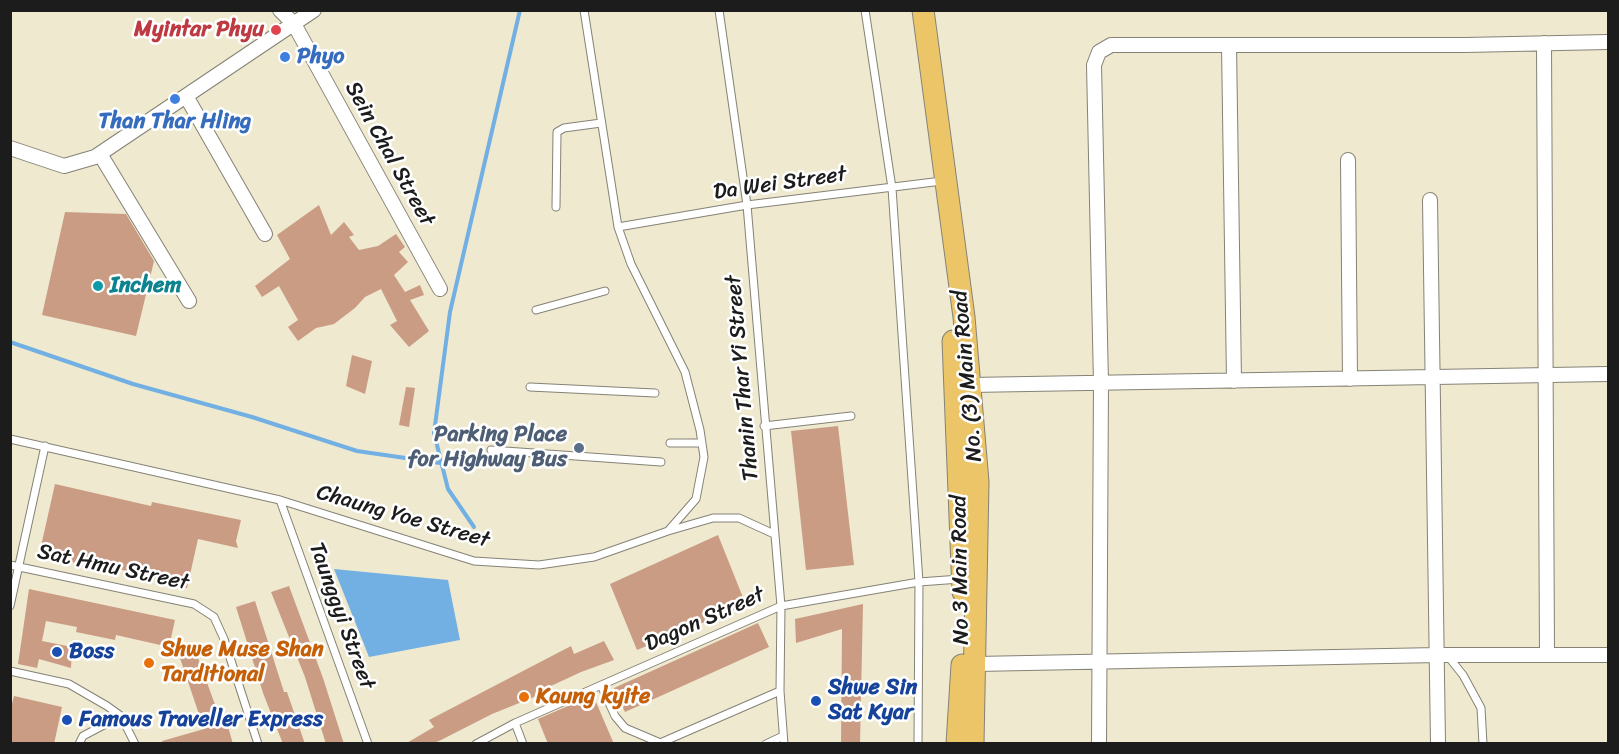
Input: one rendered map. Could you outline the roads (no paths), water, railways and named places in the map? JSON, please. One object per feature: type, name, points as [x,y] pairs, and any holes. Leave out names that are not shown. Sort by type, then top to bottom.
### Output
[{"type":"main road","points":[[909,10],[941,181]]},
{"type":"main road","points":[[923,10],[941,181]]},
{"type":"main road","name":"No 3 Main Road","points":[[941,181],[943,239],[963,385],[963,579],[969,663],[957,744]]},
{"type":"main road","name":"No. (3) Main Road","points":[[963,385],[978,482],[969,663],[973,744]]},
{"type":"street","name":"Sein Chal Street","points":[[280,10],[294,24],[440,289]]},
{"type":"street","points":[[10,148],[64,166],[100,154],[314,10]]},
{"type":"street","points":[[1099,744],[1101,383],[1094,65],[1099,52],[1111,45],[1608,42]]},
{"type":"street","points":[[1544,43],[1547,655]]},
{"type":"street","points":[[1230,45],[1234,381]]},
{"type":"street","points":[[186,96],[265,234]]},
{"type":"street","points":[[100,154],[189,301]]},
{"type":"street","points":[[1348,160],[1350,379]]},
{"type":"street","points":[[1430,200],[1442,655],[1438,744]]},
{"type":"street","points":[[963,385],[1608,374]]},
{"type":"street","points":[[969,663],[1099,663],[1442,655],[1608,655]]},
{"type":"lane","name":"Chaung Yoe Street","points":[[10,439],[280,500],[474,561],[539,565],[594,557],[668,531],[696,499],[704,457],[702,443],[691,388],[685,372],[631,264],[618,227],[584,10]]},
{"type":"lane","name":"Thanin Thar Yi Street","points":[[719,10],[747,205],[781,606],[780,691],[783,740]]},
{"type":"lane","points":[[865,10],[892,188],[918,582],[918,744]]},
{"type":"lane","points":[[556,207],[558,132],[564,128],[601,123]]},
{"type":"lane","name":"Da Wei Street","points":[[618,227],[747,205],[941,181]]},
{"type":"lane","points":[[536,310],[605,291]]},
{"type":"lane","points":[[530,387],[655,393]]},
{"type":"lane","points":[[764,426],[851,416]]},
{"type":"lane","points":[[670,443],[702,443]]},
{"type":"lane","points":[[10,606],[45,446]]},
{"type":"lane","points":[[491,450],[661,462]]},
{"type":"lane","name":"Taunggyi Street","points":[[280,500],[368,744]]},
{"type":"lane","points":[[668,531],[712,518],[739,518],[774,534]]},
{"type":"lane","name":"Sat Hmu Street","points":[[10,565],[194,604],[214,617],[224,639],[258,744]]},
{"type":"lane","name":"Dagon Street","points":[[476,744],[515,723],[781,606],[918,582],[963,579]]},
{"type":"lane","points":[[1442,655],[1463,675],[1481,708],[1483,744]]},
{"type":"lane","points":[[10,671],[69,684],[121,716],[135,744]]},
{"type":"lane","points":[[601,685],[615,716],[625,728],[658,743],[780,691]]},
{"type":"lane","points":[[79,744],[83,736],[121,716]]},
{"type":"lane","points":[[515,723],[524,744]]},
{"type":"lane","points":[[766,744],[783,740]]},
{"type":"water","points":[[334,569],[448,580],[460,640],[369,657]]},
{"type":"waterway","points":[[474,527],[448,489],[434,433],[450,312],[520,10]]},
{"type":"waterway","points":[[10,342],[133,384],[252,417],[357,451],[440,463]]},
{"type":"place","name":"Myintar Phyu","points":[[276,30]]},
{"type":"place","name":"Phyo","points":[[285,57]]},
{"type":"place","name":"Than Thar Hling","points":[[175,99]]},
{"type":"place","name":"Inchem","points":[[98,286]]},
{"type":"place","name":"Parking Place for Highway Bus","points":[[579,448]]},
{"type":"place","name":"Boss","points":[[57,652]]},
{"type":"place","name":"Shwe Muse Shan Tarditional","points":[[149,663]]},
{"type":"place","name":"Kaung kyite","points":[[524,697]]},
{"type":"place","name":"Shwe Sin Sat Kyar","points":[[816,701]]},
{"type":"place","name":"Famous Traveller Express","points":[[67,720]]}]
